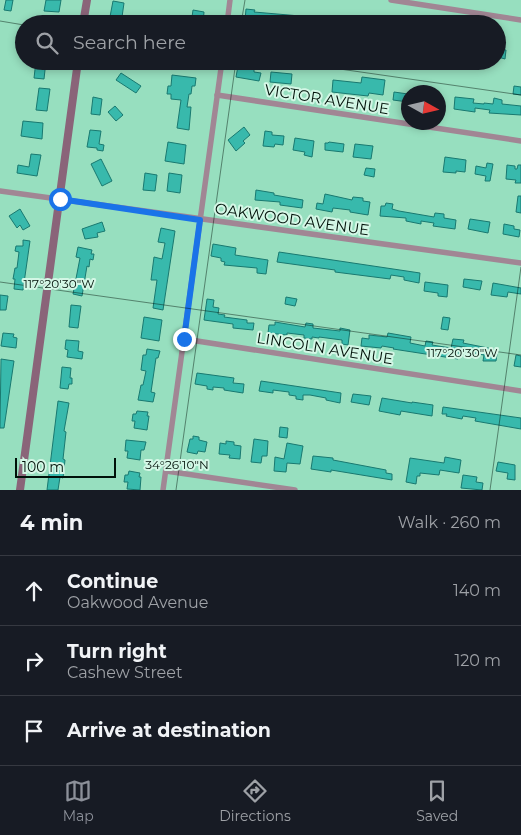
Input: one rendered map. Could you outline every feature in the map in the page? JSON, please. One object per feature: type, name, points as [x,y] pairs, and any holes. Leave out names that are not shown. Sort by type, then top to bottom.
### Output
[{"type":"street","points":[[84,15],[87,0]]},
{"type":"street","points":[[228,15],[230,0]]},
{"type":"street","points":[[391,0],[488,15]]},
{"type":"street","points":[[506,18],[521,20]]},
{"type":"street","points":[[20,490],[77,70]]},
{"type":"street","points":[[163,490],[221,70]]},
{"type":"street","name":"VICTOR AVENUE","points":[[217,95],[521,141]]},
{"type":"street","name":"OAKWOOD AVENUE","points":[[0,191],[521,263]]},
{"type":"street","name":"LINCOLN AVENUE","points":[[184,339],[521,391]]},
{"type":"street","points":[[166,471],[295,490]]},
{"type":"building","points":[[6,0],[13,0],[11,11],[4,10]]},
{"type":"building","points":[[46,0],[61,0],[59,12],[44,11]]},
{"type":"building","points":[[113,1],[124,3],[122,15],[110,15]]},
{"type":"building","points":[[246,9],[255,10],[254,12],[288,15],[245,15]]},
{"type":"building","points":[[193,10],[204,12],[204,15],[192,15]]},
{"type":"building","points":[[35,70],[45,70],[44,79],[34,78]]},
{"type":"building","points":[[237,70],[254,70],[254,72],[261,73],[259,81],[236,77]]},
{"type":"building","points":[[271,72],[292,74],[291,84],[270,82]]},
{"type":"building","points":[[121,73],[141,86],[136,93],[116,80]]},
{"type":"building","points":[[172,75],[196,78],[195,86],[192,86],[191,94],[189,94],[187,107],[191,107],[189,130],[177,128],[181,100],[171,99],[171,94],[167,94],[168,86],[171,86]]},
{"type":"building","points":[[362,77],[385,80],[383,95],[369,93],[368,96],[332,92],[333,80],[361,83]]},
{"type":"building","points":[[514,86],[521,87],[521,95],[513,94]]},
{"type":"building","points":[[39,88],[50,89],[47,111],[36,110]]},
{"type":"building","points":[[394,92],[401,93],[401,101],[393,100]]},
{"type":"building","points":[[93,97],[102,99],[100,115],[91,114]]},
{"type":"building","points":[[455,97],[474,99],[473,103],[484,104],[493,104],[494,98],[502,100],[502,104],[521,106],[521,115],[489,113],[490,110],[475,108],[475,112],[454,109]]},
{"type":"building","points":[[115,106],[123,115],[116,121],[108,112]]},
{"type":"building","points":[[23,121],[43,123],[42,139],[21,136]]},
{"type":"building","points":[[244,127],[250,135],[243,141],[245,143],[236,151],[228,140]]},
{"type":"building","points":[[90,130],[101,131],[99,144],[104,145],[103,151],[87,147]]},
{"type":"building","points":[[265,131],[272,132],[272,135],[284,136],[283,145],[275,144],[274,147],[263,146]]},
{"type":"building","points":[[295,138],[314,141],[312,157],[304,155],[305,152],[293,150]]},
{"type":"building","points":[[168,142],[186,145],[184,164],[165,161]]},
{"type":"building","points":[[325,143],[344,144],[343,152],[325,150]]},
{"type":"building","points":[[355,144],[373,146],[371,159],[353,157]]},
{"type":"building","points":[[31,154],[41,155],[37,176],[17,173],[18,165],[29,167]]},
{"type":"building","points":[[445,157],[466,160],[465,172],[443,172]]},
{"type":"building","points":[[101,159],[112,181],[102,186],[91,164]]},
{"type":"building","points":[[487,163],[493,164],[490,181],[485,181],[486,176],[475,174],[476,166],[486,168]]},
{"type":"building","points":[[507,165],[515,166],[515,169],[517,169],[518,165],[521,165],[521,183],[515,183],[516,180],[506,179]]},
{"type":"building","points":[[366,168],[375,169],[374,177],[364,175]]},
{"type":"building","points":[[145,173],[157,175],[155,191],[143,190]]},
{"type":"building","points":[[169,173],[182,175],[180,193],[167,191]]},
{"type":"building","points":[[256,190],[303,200],[302,208],[280,205],[280,202],[255,200]]},
{"type":"building","points":[[325,194],[352,200],[353,197],[363,198],[363,201],[370,202],[368,215],[333,208],[332,212],[316,209],[317,203],[323,204]]},
{"type":"building","points":[[518,196],[521,196],[521,213],[516,212]]},
{"type":"building","points":[[386,203],[393,204],[392,209],[399,211],[434,217],[435,213],[444,214],[444,218],[456,220],[455,229],[433,226],[434,223],[421,221],[421,224],[406,221],[406,218],[380,216],[381,206],[385,206]]},
{"type":"building","points":[[20,209],[30,226],[23,230],[20,225],[17,228],[9,216]]},
{"type":"building","points":[[470,219],[490,222],[488,233],[468,229]]},
{"type":"building","points":[[102,222],[105,231],[97,233],[98,237],[85,239],[82,229]]},
{"type":"building","points":[[504,224],[514,226],[514,229],[520,230],[519,237],[503,234]]},
{"type":"building","points":[[161,228],[175,231],[163,310],[153,308],[157,280],[151,280],[154,257],[162,259],[165,243],[158,242]]},
{"type":"building","points":[[23,240],[30,241],[23,290],[14,289],[15,279],[13,279],[15,268],[17,268],[19,252],[15,251],[16,246],[23,246]]},
{"type":"building","points":[[213,244],[236,248],[235,255],[268,260],[266,274],[257,273],[257,268],[224,265],[225,262],[221,261],[221,258],[211,256]]},
{"type":"building","points":[[78,247],[92,250],[91,254],[94,254],[93,260],[90,259],[89,267],[87,266],[82,296],[73,294],[80,258],[76,257]]},
{"type":"building","points":[[279,252],[420,273],[419,283],[404,280],[404,277],[391,275],[390,279],[277,262]]},
{"type":"building","points":[[464,279],[482,281],[480,290],[463,287]]},
{"type":"building","points":[[425,282],[448,285],[447,297],[438,296],[438,293],[424,291]]},
{"type":"building","points":[[493,283],[521,288],[521,294],[508,292],[507,297],[491,295]]},
{"type":"building","points":[[0,295],[8,296],[6,310],[0,310]]},
{"type":"building","points":[[286,297],[297,299],[295,306],[285,304]]},
{"type":"building","points":[[207,299],[214,300],[213,307],[219,308],[218,314],[225,315],[224,317],[247,320],[247,323],[254,323],[253,330],[233,328],[233,324],[204,320]]},
{"type":"building","points":[[71,305],[81,306],[78,328],[69,327]]},
{"type":"building","points":[[144,317],[162,320],[159,341],[141,338]]},
{"type":"building","points":[[443,317],[450,318],[448,330],[441,329]]},
{"type":"building","points":[[275,322],[305,327],[306,323],[313,324],[313,328],[340,331],[340,328],[350,330],[348,345],[342,344],[342,340],[319,337],[312,337],[312,339],[304,338],[304,335],[268,333],[269,325],[275,325]]},
{"type":"building","points":[[3,333],[14,334],[13,337],[17,338],[16,348],[1,346]]},
{"type":"building","points":[[388,333],[411,337],[410,343],[425,346],[426,341],[433,342],[432,345],[451,348],[453,339],[464,340],[463,343],[493,349],[492,353],[497,354],[496,361],[483,361],[484,355],[471,353],[459,352],[458,359],[382,346],[381,348],[361,346],[362,338],[369,339],[369,335],[387,337]]},
{"type":"building","points":[[66,340],[79,341],[78,351],[83,352],[82,359],[67,357],[68,350],[65,349]]},
{"type":"building","points":[[147,349],[160,351],[158,358],[156,358],[151,392],[155,393],[153,402],[138,400],[146,371],[141,370],[143,355],[146,355]]},
{"type":"building","points":[[516,355],[521,356],[521,367],[514,366]]},
{"type":"building","points":[[1,359],[14,361],[4,428],[0,428]]},
{"type":"building","points":[[62,367],[71,368],[70,378],[72,378],[72,384],[69,384],[68,389],[60,388]]},
{"type":"building","points":[[197,373],[234,378],[233,383],[244,384],[243,393],[224,390],[224,388],[213,387],[213,390],[207,389],[207,386],[195,384]]},
{"type":"building","points":[[261,381],[341,393],[340,403],[310,395],[303,395],[303,400],[289,395],[289,392],[273,390],[273,393],[259,391]]},
{"type":"building","points":[[353,394],[371,396],[369,405],[351,402]]},
{"type":"building","points":[[382,398],[433,405],[432,416],[401,411],[400,415],[379,411]]},
{"type":"building","points":[[58,401],[69,403],[64,431],[66,432],[63,478],[60,477],[58,490],[47,490]]},
{"type":"building","points":[[443,407],[521,418],[521,429],[475,421],[476,418],[463,416],[462,419],[446,416],[447,414],[442,414]]},
{"type":"building","points":[[137,411],[148,412],[147,430],[134,428],[133,414],[136,414]]},
{"type":"building","points":[[280,427],[288,428],[287,438],[279,437]]},
{"type":"building","points":[[193,436],[207,442],[205,452],[198,451],[197,454],[187,452],[190,439],[193,439]]},
{"type":"building","points":[[254,439],[268,441],[267,456],[262,456],[261,463],[251,462]]},
{"type":"building","points":[[126,440],[146,442],[144,450],[141,450],[140,460],[127,458],[128,451],[125,451]]},
{"type":"building","points":[[226,441],[234,442],[234,445],[241,446],[240,459],[229,458],[230,455],[219,454],[220,443],[226,444]]},
{"type":"building","points":[[287,443],[303,446],[300,464],[287,463],[286,472],[274,471],[275,457],[284,459]]},
{"type":"building","points":[[313,456],[333,458],[333,460],[386,470],[386,473],[392,474],[392,480],[331,470],[331,472],[311,469]]},
{"type":"building","points":[[445,457],[461,460],[459,473],[440,470],[439,475],[420,473],[420,476],[417,476],[416,484],[406,482],[410,458],[444,463]]},
{"type":"building","points":[[498,462],[515,465],[515,480],[507,479],[508,473],[496,471]]},
{"type":"building","points":[[129,471],[140,473],[140,490],[127,489],[128,482],[124,482],[125,475],[128,475]]},
{"type":"building","points":[[463,475],[477,477],[476,482],[483,483],[482,490],[461,488]]},
{"type":"route","points":[[60,199],[200,220],[184,339]]}]
